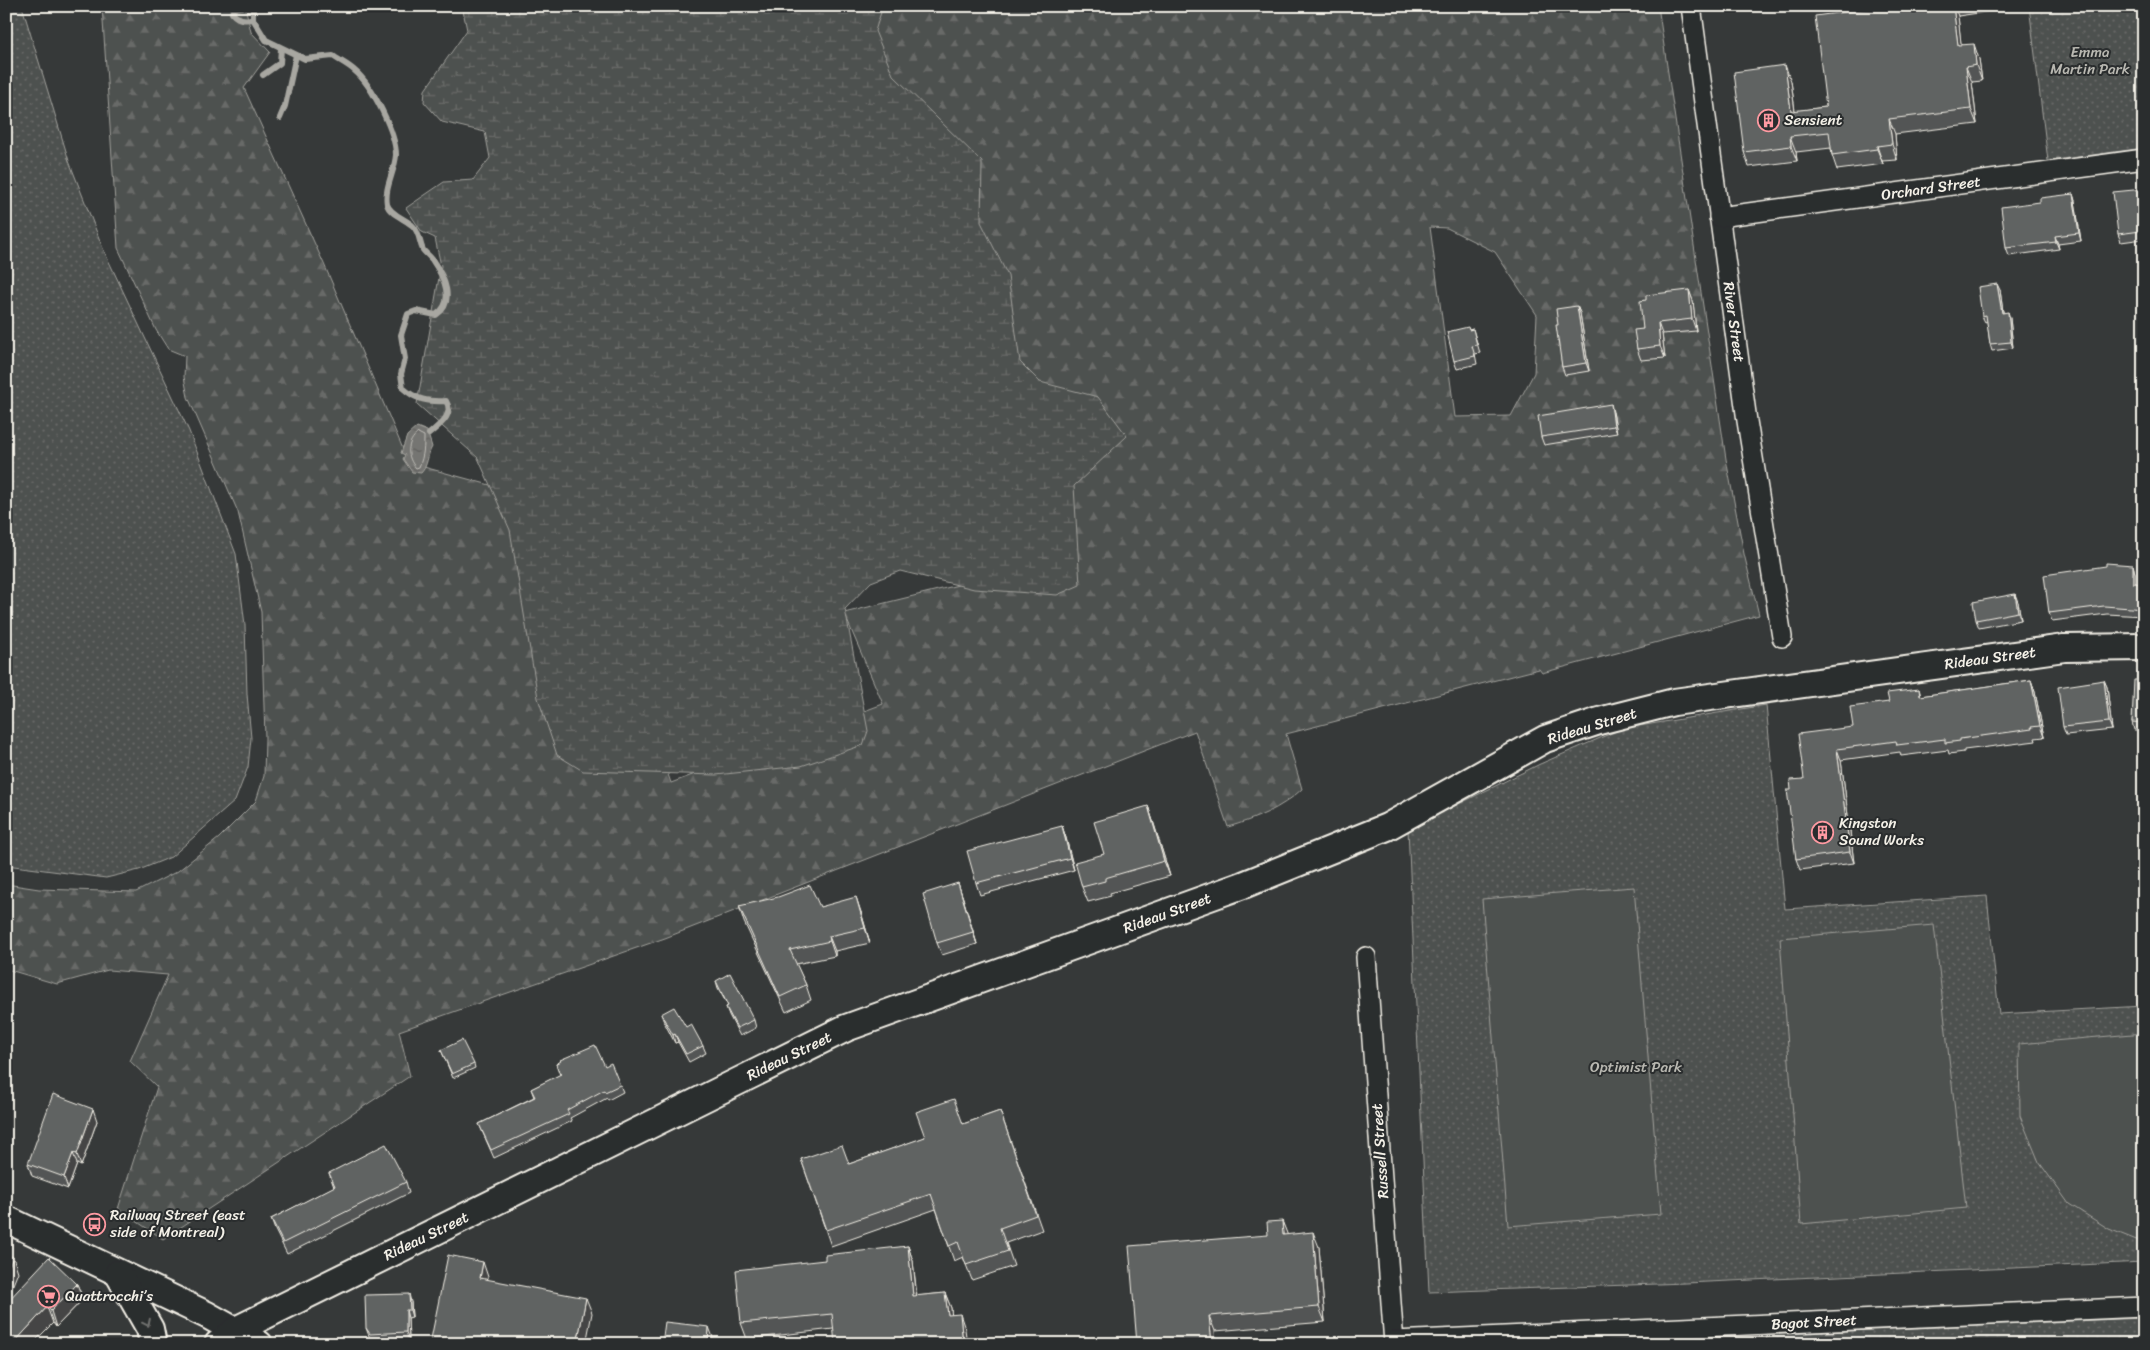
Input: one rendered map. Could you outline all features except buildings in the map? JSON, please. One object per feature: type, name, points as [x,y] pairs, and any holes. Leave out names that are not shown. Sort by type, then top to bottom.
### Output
[{"type":"street","name":"River Street","points":[[1691,6],[1747,421],[1782,638]]},
{"type":"street","name":"Orchard Street","points":[[1719,217],[2144,159]]},
{"type":"street","name":"Rideau Street","points":[[226,1337],[846,1028],[1244,885],[1387,827],[1545,739],[1599,721],[1674,702],[2064,648],[2144,646]]},
{"type":"street","name":"Russell Street","points":[[1366,957],[1394,1342]]},
{"type":"street","points":[[6,1219],[207,1315],[226,1337],[259,1344]]},
{"type":"street","points":[[118,1273],[150,1329],[153,1344]]},
{"type":"street","name":"Bagot Street","points":[[1394,1342],[2144,1308]]},
{"type":"green space","points":[[6,6],[22,6],[69,161],[104,251],[189,431],[236,554],[245,625],[247,694],[251,738],[248,767],[235,801],[171,857],[139,870],[106,878],[6,865]]},
{"type":"green space","points":[[102,6],[245,6],[251,32],[270,52],[244,88],[324,264],[409,463],[626,522],[636,683],[671,783],[883,704],[844,613],[991,577],[726,6],[1658,6],[1726,459],[1744,554],[1759,615],[1542,673],[1539,669],[1286,734],[1302,789],[1267,813],[1228,827],[1195,731],[665,938],[399,1031],[410,1076],[163,1239],[118,1209],[157,1087],[130,1061],[168,975],[108,970],[57,984],[6,969],[6,884],[39,889],[136,892],[178,871],[219,838],[256,801],[264,776],[265,738],[261,612],[238,512],[188,397],[184,377],[185,356],[168,349],[156,330],[118,248]],"holes":[[[1430,227],[1447,228],[1495,252],[1537,315],[1534,373],[1511,416],[1455,417]]]},
{"type":"green space","points":[[462,6],[883,6],[875,31],[893,75],[982,162],[981,222],[1008,276],[1020,362],[1040,382],[1098,397],[1127,436],[1074,486],[1080,585],[1057,595],[974,589],[900,571],[871,582],[845,609],[868,731],[863,745],[801,766],[716,775],[583,771],[557,755],[538,698],[510,530],[478,458],[417,404],[441,266],[435,238],[422,232],[406,208],[444,182],[473,180],[490,158],[485,132],[442,122],[424,102],[425,90],[467,30]]},
{"type":"green space","name":"Emma Martin Park","points":[[2029,6],[2144,6],[2144,148],[2048,161]]},
{"type":"green space","name":"Optimist Park","points":[[1766,705],[1785,909],[1987,896],[1999,1014],[2144,1006],[2144,1262],[1686,1283],[1429,1292],[1408,829],[1540,764],[1621,729]]},
{"type":"green space","points":[[1634,887],[1661,1214],[1508,1226],[1482,899]]},
{"type":"green space","points":[[1934,925],[1966,1208],[1801,1224],[1780,938]]},
{"type":"green space","points":[[2144,1033],[2144,1243],[2109,1229],[2069,1204],[2039,1162],[2020,1116],[2019,1044]]},
{"type":"green space","points":[[2144,1318],[2144,1344],[1767,1344],[1766,1334]]},
{"type":"water","points":[[417,427],[427,431],[432,447],[421,473],[412,472],[403,459],[405,455],[401,453],[407,436]]},
{"type":"waterway","points":[[248,6],[235,8],[232,13],[241,19],[253,19]]},
{"type":"waterway","points":[[253,6],[253,19],[266,40],[305,59],[333,56],[353,69],[369,87],[388,122],[396,155],[386,198],[388,208],[410,223],[415,229],[423,250],[431,258],[441,274],[447,296],[442,310],[436,315],[416,311],[408,314],[401,335],[405,359],[401,374],[403,388],[423,399],[446,401],[448,406],[449,411],[445,419],[429,434]]},
{"type":"waterway","points":[[263,75],[280,63],[281,48]]},
{"type":"waterway","points":[[280,118],[285,106],[296,55]]},
{"type":"place","name":"Sensient","points":[[1768,120]]},
{"type":"place","name":"Kingston Sound Works","points":[[1823,832]]},
{"type":"place","name":"Railway Street (east side of Montreal)","points":[[94,1224]]},
{"type":"place","name":"Quattrocchi’s","points":[[49,1296]]}]
